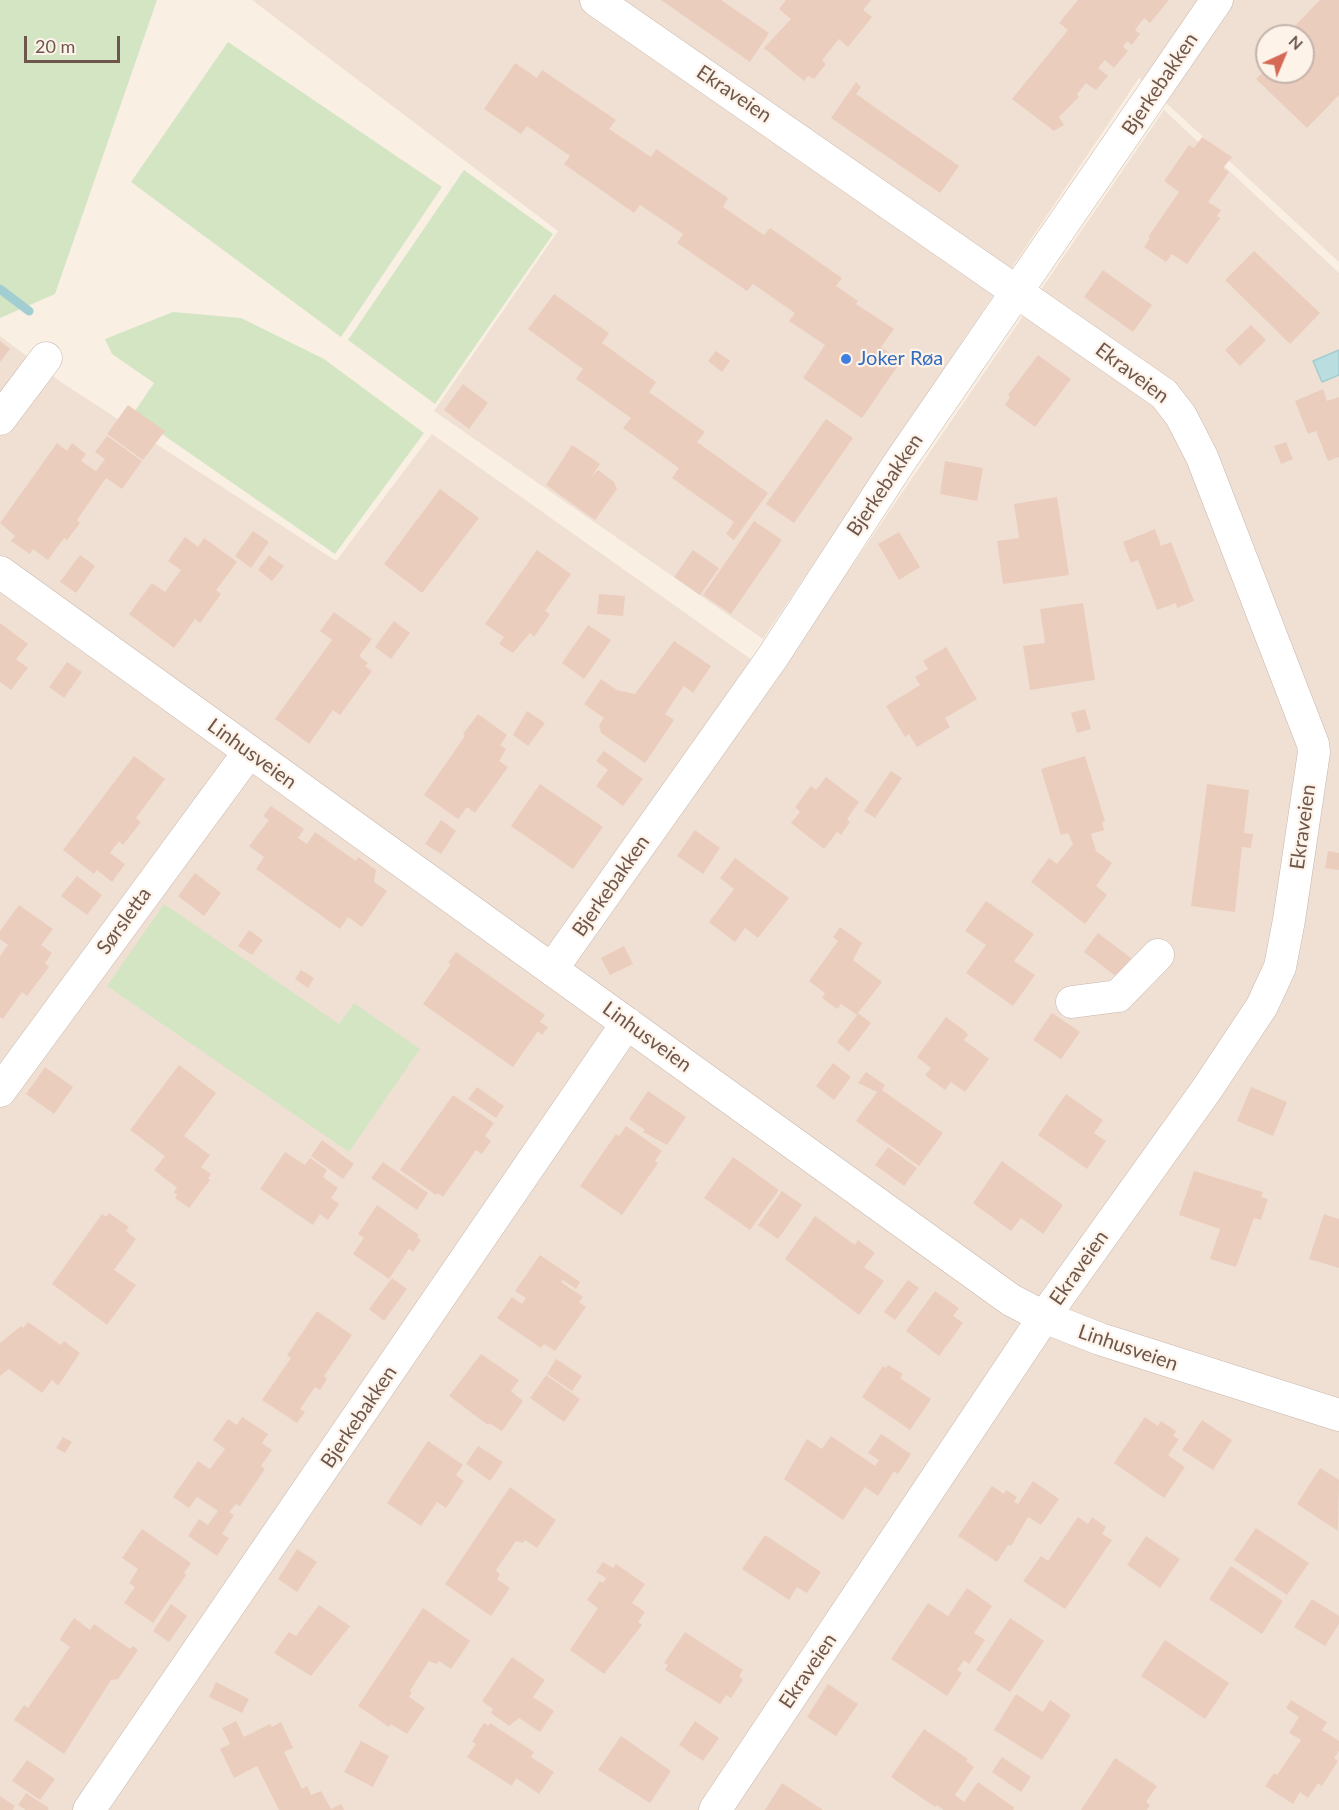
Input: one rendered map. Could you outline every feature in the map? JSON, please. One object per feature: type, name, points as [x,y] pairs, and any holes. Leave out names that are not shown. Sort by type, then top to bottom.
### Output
[{"type":"street","name":"Ekraveien","points":[[596,0],[1164,394],[1181,416],[1202,457],[1313,744],[1314,752],[1289,920],[1280,967],[1272,987],[1207,1089],[1044,1317],[715,1810]]},
{"type":"street","name":"Bjerkebakken","points":[[552,969],[772,658],[899,463],[1217,0]]},
{"type":"street","points":[[0,419],[46,358]]},
{"type":"street","name":"Linhusveien","points":[[0,572],[1011,1300],[1044,1317],[1159,1359],[1339,1415]]},
{"type":"street","name":"Sørsletta","points":[[0,1091],[249,752]]},
{"type":"street","points":[[1072,1002],[1118,996],[1158,955]]},
{"type":"street","name":"Bjerkebakken","points":[[88,1810],[627,1023]]},
{"type":"shaded area","points":[[252,0],[1339,0],[1339,262],[1139,78],[763,639],[434,411],[558,231]]},
{"type":"shaded area","points":[[1164,110],[1339,273],[1339,1810],[0,1810],[0,336],[61,382],[336,561],[432,434],[776,677]]},
{"type":"green space","points":[[0,0],[157,0],[55,294],[0,318]]},
{"type":"green space","points":[[228,42],[442,187],[341,337],[131,182]]},
{"type":"green space","points":[[464,170],[553,234],[435,404],[348,340]]},
{"type":"green space","points":[[173,312],[241,318],[324,359],[424,433],[335,554],[133,414],[154,383],[112,354],[105,339]]},
{"type":"green space","points":[[164,904],[339,1024],[354,1003],[420,1049],[349,1152],[107,986]]},
{"type":"water","points":[[1339,350],[1339,375],[1322,382],[1313,361]]},
{"type":"building","points":[[661,0],[721,0],[769,33],[750,62]]},
{"type":"building","points":[[786,0],[871,0],[863,10],[872,17],[848,47],[839,39],[822,60],[826,64],[814,79],[808,76],[804,81],[764,48],[791,19],[779,9]]},
{"type":"building","points":[[1078,0],[1169,0],[1150,23],[1144,18],[1135,30],[1140,34],[1132,45],[1127,41],[1123,47],[1128,51],[1114,68],[1105,60],[1098,68],[1108,76],[1096,90],[1086,83],[1077,94],[1079,97],[1059,117],[1064,125],[1054,131],[1012,99],[1068,30],[1059,23]]},
{"type":"building","points":[[1320,0],[1339,0],[1339,95],[1307,128],[1261,84],[1315,84],[1315,24],[1297,24]]},
{"type":"building","points":[[515,63],[537,78],[542,70],[616,120],[609,129],[651,157],[656,149],[728,198],[723,207],[764,235],[770,228],[842,278],[836,286],[858,301],[856,304],[894,329],[881,347],[901,361],[862,418],[803,378],[825,345],[789,321],[795,313],[753,284],[747,291],[677,243],[683,234],[640,205],[634,213],[564,164],[570,156],[527,126],[521,134],[484,109]]},
{"type":"building","points":[[856,82],[861,87],[856,94],[959,166],[940,193],[831,118]]},
{"type":"building","points":[[1202,137],[1232,157],[1223,168],[1229,172],[1208,202],[1221,210],[1217,216],[1220,218],[1187,264],[1172,254],[1166,262],[1144,247],[1150,238],[1148,237],[1179,192],[1164,181],[1189,145],[1194,148]]},
{"type":"building","points":[[1254,251],[1320,313],[1290,344],[1225,280]]},
{"type":"building","points":[[1103,270],[1152,305],[1133,332],[1084,297]]},
{"type":"building","points":[[554,294],[609,333],[602,343],[656,382],[649,392],[705,432],[697,442],[768,493],[734,540],[726,534],[734,522],[672,478],[679,468],[623,428],[631,418],[576,379],[583,369],[528,329]]},
{"type":"building","points":[[1251,325],[1266,340],[1240,366],[1225,350]]},
{"type":"building","points":[[0,341],[10,349],[0,362]]},
{"type":"building","points":[[716,351],[730,361],[722,372],[708,361]]},
{"type":"building","points":[[1038,355],[1071,379],[1035,427],[1005,405],[1010,397],[1008,395]]},
{"type":"building","points":[[463,384],[488,403],[469,429],[444,410]]},
{"type":"building","points":[[1323,389],[1327,401],[1339,397],[1339,457],[1328,461],[1316,431],[1308,434],[1295,401]]},
{"type":"building","points":[[128,405],[165,431],[143,460],[107,434]]},
{"type":"building","points":[[826,419],[853,438],[794,523],[766,504]]},
{"type":"building","points":[[107,436],[142,461],[122,489],[106,478],[77,520],[80,523],[67,540],[64,538],[48,560],[33,549],[30,554],[11,541],[15,536],[0,523],[57,443],[67,451],[72,443],[86,454],[81,461],[96,471],[105,459],[95,452]]},
{"type":"building","points":[[1286,442],[1293,459],[1281,464],[1274,446]]},
{"type":"building","points":[[572,445],[600,464],[591,477],[598,470],[614,482],[617,489],[595,520],[546,485]]},
{"type":"building","points":[[945,461],[983,468],[977,501],[940,494]]},
{"type":"building","points":[[440,489],[479,518],[422,593],[384,564]]},
{"type":"building","points":[[1057,497],[1069,575],[1003,584],[997,541],[1019,538],[1014,504]]},
{"type":"building","points":[[754,521],[782,540],[731,614],[703,595]]},
{"type":"building","points":[[1155,529],[1161,546],[1171,542],[1194,601],[1177,608],[1176,603],[1157,610],[1138,560],[1131,563],[1123,542]]},
{"type":"building","points":[[253,531],[269,542],[251,568],[235,556]]},
{"type":"building","points":[[899,532],[920,567],[899,580],[878,544]]},
{"type":"building","points":[[185,537],[198,547],[204,538],[237,562],[216,590],[221,594],[200,623],[195,619],[174,648],[129,614],[152,583],[165,592],[181,570],[168,561]]},
{"type":"building","points":[[537,550],[571,574],[545,611],[550,614],[534,637],[530,633],[513,653],[499,644],[504,637],[485,624]]},
{"type":"building","points":[[693,550],[719,568],[700,595],[674,577]]},
{"type":"building","points":[[80,555],[95,566],[76,593],[60,582]]},
{"type":"building","points":[[269,555],[284,566],[272,581],[258,570]]},
{"type":"building","points":[[599,594],[625,596],[623,616],[597,614]]},
{"type":"building","points":[[1083,603],[1095,680],[1030,690],[1023,646],[1045,643],[1040,609]]},
{"type":"building","points":[[334,612],[372,639],[359,656],[368,663],[365,666],[372,671],[340,715],[333,710],[309,744],[275,719],[332,640],[320,631]]},
{"type":"building","points":[[394,621],[410,633],[391,659],[375,647]]},
{"type":"building","points":[[0,623],[28,644],[16,659],[28,668],[11,690],[0,682]]},
{"type":"building","points":[[588,625],[611,640],[584,679],[562,663]]},
{"type":"building","points":[[674,641],[711,666],[693,693],[684,686],[665,714],[674,720],[645,763],[601,733],[599,725],[604,718],[584,704],[601,679],[617,690],[635,694]]},
{"type":"building","points":[[946,647],[977,699],[945,718],[950,727],[917,747],[909,734],[905,737],[886,706],[920,685],[915,677],[928,669],[923,661]]},
{"type":"building","points":[[67,662],[82,672],[64,698],[49,687]]},
{"type":"building","points":[[1085,709],[1091,729],[1077,733],[1071,713]]},
{"type":"building","points":[[527,711],[545,723],[528,746],[513,735]]},
{"type":"building","points":[[478,714],[507,735],[500,745],[506,749],[499,761],[508,767],[475,813],[467,807],[458,819],[424,795]]},
{"type":"building","points":[[604,751],[643,779],[623,806],[596,786],[608,770],[596,761]]},
{"type":"building","points":[[134,756],[165,779],[136,818],[141,822],[123,845],[119,841],[110,853],[125,864],[112,882],[97,870],[94,874],[63,850]]},
{"type":"building","points":[[1085,756],[1105,821],[1102,822],[1104,830],[1091,834],[1096,851],[1112,863],[1096,886],[1107,895],[1085,924],[1031,882],[1049,858],[1057,864],[1073,844],[1068,833],[1061,835],[1041,769]]},
{"type":"building","points":[[891,771],[902,778],[875,818],[864,811]]},
{"type":"building","points":[[826,777],[859,802],[847,819],[850,822],[841,835],[837,832],[824,849],[791,823],[800,812],[795,807],[811,786],[816,790]]},
{"type":"building","points":[[540,784],[603,827],[573,869],[511,826]]},
{"type":"building","points":[[1207,784],[1249,790],[1244,833],[1253,834],[1251,848],[1242,847],[1235,912],[1191,906]]},
{"type":"building","points":[[271,806],[304,829],[298,838],[307,844],[315,832],[356,861],[358,857],[376,870],[374,882],[387,891],[362,927],[348,917],[340,929],[256,869],[264,857],[249,846],[269,820],[263,816]]},
{"type":"building","points":[[441,820],[456,831],[441,854],[425,844]]},
{"type":"building","points":[[695,830],[720,848],[703,874],[677,856]]},
{"type":"building","points":[[1328,851],[1339,853],[1339,870],[1325,868]]},
{"type":"building","points":[[735,858],[789,898],[758,938],[745,928],[735,942],[709,922],[734,889],[720,878]]},
{"type":"building","points":[[195,873],[221,893],[204,916],[178,896]]},
{"type":"building","points":[[77,876],[102,895],[87,915],[61,896]]},
{"type":"building","points":[[986,901],[1034,934],[1014,961],[1035,975],[1013,1006],[966,973],[986,945],[965,931]]},
{"type":"building","points":[[19,905],[53,929],[41,945],[52,953],[45,963],[49,967],[27,996],[22,992],[3,1019],[0,1017],[0,956],[8,945],[0,939],[0,931]]},
{"type":"building","points":[[840,927],[862,943],[853,960],[882,982],[858,1013],[871,1023],[849,1052],[837,1042],[857,1015],[841,1004],[837,1009],[822,998],[825,993],[809,981],[838,941],[833,937]]},
{"type":"building","points":[[249,930],[263,940],[252,955],[238,946]]},
{"type":"building","points":[[1098,933],[1131,958],[1117,977],[1084,952]]},
{"type":"building","points":[[624,946],[633,964],[610,975],[601,958]]},
{"type":"building","points":[[456,952],[545,1015],[540,1022],[548,1027],[542,1035],[538,1031],[513,1067],[423,1004],[451,964],[448,963]]},
{"type":"building","points":[[301,970],[314,978],[308,988],[295,979]]},
{"type":"building","points":[[1052,1013],[1080,1032],[1061,1059],[1033,1040]]},
{"type":"building","points":[[946,1017],[965,1031],[968,1035],[964,1040],[989,1059],[965,1092],[951,1082],[945,1090],[925,1075],[931,1068],[917,1057]]},
{"type":"building","points":[[833,1063],[851,1077],[834,1100],[816,1086]]},
{"type":"building","points":[[179,1065],[216,1093],[184,1136],[210,1155],[201,1167],[211,1174],[208,1178],[210,1180],[189,1208],[175,1198],[177,1195],[174,1192],[177,1188],[154,1170],[165,1156],[130,1130]]},
{"type":"building","points":[[45,1067],[73,1087],[54,1114],[26,1094]]},
{"type":"building","points":[[866,1072],[885,1085],[882,1090],[943,1133],[919,1166],[856,1121],[877,1092],[858,1083]]},
{"type":"building","points":[[477,1087],[504,1106],[496,1118],[468,1099]]},
{"type":"building","points":[[1251,1087],[1287,1102],[1273,1136],[1237,1121]]},
{"type":"building","points":[[648,1091],[686,1117],[667,1145],[643,1132],[645,1130],[629,1119]]},
{"type":"building","points":[[1066,1094],[1103,1120],[1094,1133],[1106,1141],[1087,1169],[1038,1135]]},
{"type":"building","points":[[453,1095],[494,1123],[485,1136],[491,1141],[482,1154],[476,1150],[443,1197],[437,1193],[436,1195],[400,1170]]},
{"type":"building","points":[[626,1126],[662,1151],[655,1161],[658,1163],[622,1215],[580,1186],[616,1134],[619,1136]]},
{"type":"building","points":[[322,1140],[354,1164],[343,1179],[311,1156]]},
{"type":"building","points":[[888,1147],[917,1168],[904,1186],[875,1165]]},
{"type":"building","points":[[285,1152],[305,1165],[310,1158],[327,1170],[323,1177],[338,1188],[331,1198],[339,1204],[328,1220],[320,1214],[313,1225],[260,1189]]},
{"type":"building","points":[[733,1157],[779,1190],[750,1230],[704,1198]]},
{"type":"building","points":[[1002,1161],[1063,1205],[1043,1234],[1021,1218],[1011,1231],[973,1203]]},
{"type":"building","points":[[383,1162],[428,1193],[417,1210],[371,1178]]},
{"type":"building","points":[[1194,1171],[1263,1192],[1261,1197],[1268,1199],[1261,1220],[1254,1218],[1236,1267],[1210,1259],[1220,1229],[1179,1215]]},
{"type":"building","points":[[782,1191],[802,1205],[778,1239],[758,1225]]},
{"type":"building","points":[[377,1205],[419,1235],[417,1237],[421,1240],[413,1252],[409,1249],[389,1279],[353,1254],[364,1238],[358,1234]]},
{"type":"building","points":[[109,1213],[129,1227],[126,1231],[136,1239],[114,1270],[136,1285],[107,1325],[52,1284],[102,1214],[106,1217]]},
{"type":"building","points":[[1324,1214],[1339,1219],[1339,1268],[1309,1259]]},
{"type":"building","points":[[815,1216],[855,1245],[858,1240],[875,1253],[864,1267],[884,1281],[859,1315],[785,1259]]},
{"type":"building","points":[[540,1255],[580,1282],[576,1289],[563,1280],[561,1282],[583,1297],[579,1302],[586,1307],[555,1351],[544,1344],[541,1348],[497,1318],[512,1297],[522,1304],[526,1298],[515,1291]]},
{"type":"building","points":[[392,1278],[407,1289],[384,1321],[369,1309]]},
{"type":"building","points":[[908,1280],[919,1288],[895,1320],[884,1312]]},
{"type":"building","points":[[935,1291],[959,1308],[953,1316],[963,1323],[939,1356],[906,1331]]},
{"type":"building","points":[[317,1311],[352,1335],[324,1376],[327,1379],[320,1390],[315,1387],[300,1409],[305,1412],[297,1423],[262,1400],[291,1358],[287,1355]]},
{"type":"building","points":[[28,1322],[61,1345],[64,1341],[80,1353],[58,1386],[52,1380],[42,1393],[9,1369],[0,1376],[0,1343],[21,1326],[23,1328]]},
{"type":"building","points":[[481,1354],[519,1380],[511,1391],[523,1401],[502,1431],[489,1423],[488,1425],[449,1396]]},
{"type":"building","points":[[556,1359],[582,1376],[572,1391],[547,1374]]},
{"type":"building","points":[[888,1365],[903,1374],[900,1378],[931,1399],[910,1430],[862,1397],[883,1366],[886,1368]]},
{"type":"building","points":[[546,1375],[580,1399],[564,1422],[530,1398]]},
{"type":"building","points":[[242,1417],[268,1434],[262,1443],[272,1450],[261,1466],[265,1469],[240,1506],[236,1504],[229,1512],[234,1515],[222,1534],[229,1538],[217,1556],[188,1536],[199,1519],[208,1525],[218,1511],[197,1497],[189,1508],[173,1497],[198,1461],[210,1469],[225,1449],[213,1440],[228,1419],[237,1425]]},
{"type":"building","points":[[1145,1417],[1158,1426],[1161,1421],[1176,1431],[1173,1436],[1179,1439],[1168,1455],[1185,1467],[1164,1498],[1114,1463]]},
{"type":"building","points":[[1202,1420],[1232,1440],[1213,1470],[1182,1450]]},
{"type":"building","points":[[881,1434],[911,1454],[898,1474],[894,1471],[878,1496],[865,1487],[843,1520],[784,1479],[807,1439],[822,1449],[831,1436],[875,1466],[879,1460],[868,1453]]},
{"type":"building","points":[[63,1437],[72,1442],[65,1453],[56,1448]]},
{"type":"building","points":[[428,1441],[463,1465],[456,1475],[464,1481],[446,1508],[437,1502],[421,1526],[387,1503]]},
{"type":"building","points":[[478,1446],[503,1462],[490,1481],[466,1464]]},
{"type":"building","points":[[1320,1468],[1339,1480],[1338,1531],[1297,1504]]},
{"type":"building","points":[[1033,1481],[1059,1499],[1041,1525],[1028,1517],[1011,1546],[1008,1545],[997,1562],[958,1536],[992,1486],[1004,1494],[1006,1490],[1017,1497],[1014,1502],[1018,1504]]},
{"type":"building","points":[[510,1487],[556,1520],[537,1548],[525,1540],[523,1543],[516,1541],[496,1570],[500,1575],[497,1579],[510,1588],[491,1616],[445,1584]]},
{"type":"building","points":[[1078,1517],[1088,1524],[1092,1517],[1106,1527],[1102,1534],[1112,1540],[1065,1609],[1023,1581],[1041,1556],[1048,1561]]},
{"type":"building","points":[[1256,1528],[1309,1563],[1287,1595],[1234,1560]]},
{"type":"building","points":[[142,1529],[191,1563],[184,1573],[186,1575],[153,1623],[124,1603],[135,1587],[129,1583],[138,1569],[122,1558]]},
{"type":"building","points":[[765,1535],[821,1572],[807,1593],[797,1587],[789,1600],[742,1569]]},
{"type":"building","points":[[1146,1536],[1180,1559],[1160,1588],[1127,1565]]},
{"type":"building","points":[[297,1549],[317,1562],[297,1592],[278,1579]]},
{"type":"building","points":[[603,1562],[613,1568],[616,1564],[645,1584],[632,1603],[645,1612],[638,1622],[642,1625],[604,1674],[570,1650],[598,1608],[587,1600],[600,1581],[603,1583],[606,1578],[596,1572]]},
{"type":"building","points":[[1231,1566],[1283,1601],[1262,1634],[1209,1599]]},
{"type":"building","points":[[967,1588],[992,1606],[974,1633],[985,1640],[969,1664],[964,1660],[957,1670],[962,1673],[947,1696],[891,1659],[928,1603],[948,1616]]},
{"type":"building","points":[[1312,1599],[1339,1616],[1339,1624],[1325,1646],[1294,1627]]},
{"type":"building","points":[[171,1604],[187,1616],[169,1642],[153,1631]]},
{"type":"building","points":[[319,1605],[350,1626],[311,1676],[274,1653],[289,1632],[296,1636]]},
{"type":"building","points":[[423,1608],[470,1641],[451,1669],[439,1661],[436,1664],[429,1661],[410,1691],[412,1692],[409,1697],[425,1708],[407,1734],[391,1724],[389,1727],[358,1706]]},
{"type":"building","points":[[74,1618],[90,1630],[94,1624],[130,1649],[133,1646],[138,1650],[118,1679],[111,1680],[64,1754],[14,1720],[24,1705],[28,1708],[70,1647],[60,1640]]},
{"type":"building","points":[[1010,1618],[1044,1641],[1010,1692],[976,1670]]},
{"type":"building","points":[[685,1632],[743,1670],[739,1676],[743,1680],[731,1698],[726,1695],[720,1704],[665,1670],[668,1665],[664,1663]]},
{"type":"building","points":[[1165,1640],[1229,1683],[1205,1719],[1141,1676]]},
{"type":"building","points":[[512,1657],[545,1680],[533,1697],[554,1711],[540,1732],[519,1718],[509,1726],[491,1713],[493,1709],[482,1701]]},
{"type":"building","points":[[216,1682],[249,1699],[242,1713],[209,1697]]},
{"type":"building","points":[[828,1684],[858,1704],[836,1736],[807,1717]]},
{"type":"building","points":[[1016,1694],[1043,1712],[1050,1700],[1071,1715],[1042,1760],[994,1730]]},
{"type":"building","points":[[1291,1700],[1327,1722],[1322,1730],[1339,1741],[1339,1751],[1334,1758],[1338,1761],[1322,1786],[1318,1783],[1308,1798],[1300,1792],[1293,1804],[1265,1786],[1274,1773],[1277,1775],[1301,1740],[1289,1733],[1299,1717],[1286,1708]]},
{"type":"building","points":[[236,1721],[244,1737],[270,1724],[272,1727],[281,1722],[293,1748],[284,1752],[302,1789],[307,1786],[311,1795],[321,1791],[331,1809],[341,1804],[344,1810],[279,1810],[257,1766],[234,1778],[220,1749],[230,1744],[222,1728]]},
{"type":"building","points":[[695,1721],[719,1738],[703,1761],[679,1745]]},
{"type":"building","points":[[484,1723],[488,1726],[490,1723],[534,1752],[531,1757],[554,1772],[539,1794],[516,1778],[512,1786],[467,1757],[476,1744],[472,1742]]},
{"type":"building","points":[[924,1729],[968,1759],[966,1761],[974,1767],[955,1795],[964,1802],[978,1782],[1015,1808],[1013,1810],[944,1810],[937,1805],[935,1807],[891,1777]]},
{"type":"building","points":[[621,1736],[671,1771],[650,1803],[598,1770]]},
{"type":"building","points":[[361,1741],[389,1756],[373,1787],[344,1772]]},
{"type":"building","points":[[1002,1757],[1031,1777],[1021,1792],[992,1772]]},
{"type":"building","points":[[1115,1758],[1157,1786],[1146,1802],[1150,1805],[1147,1810],[1081,1810]]},
{"type":"building","points":[[27,1760],[55,1779],[40,1800],[12,1781]]},
{"type":"building","points":[[782,1783],[811,1802],[823,1810],[765,1810]]},
{"type":"building","points":[[26,1793],[49,1808],[48,1810],[26,1810],[18,1805]]},
{"type":"building","points":[[0,1796],[15,1806],[13,1810],[0,1810]]},
{"type":"waterway","points":[[0,289],[29,311]]},
{"type":"place","name":"Joker Røa","points":[[846,359]]}]
